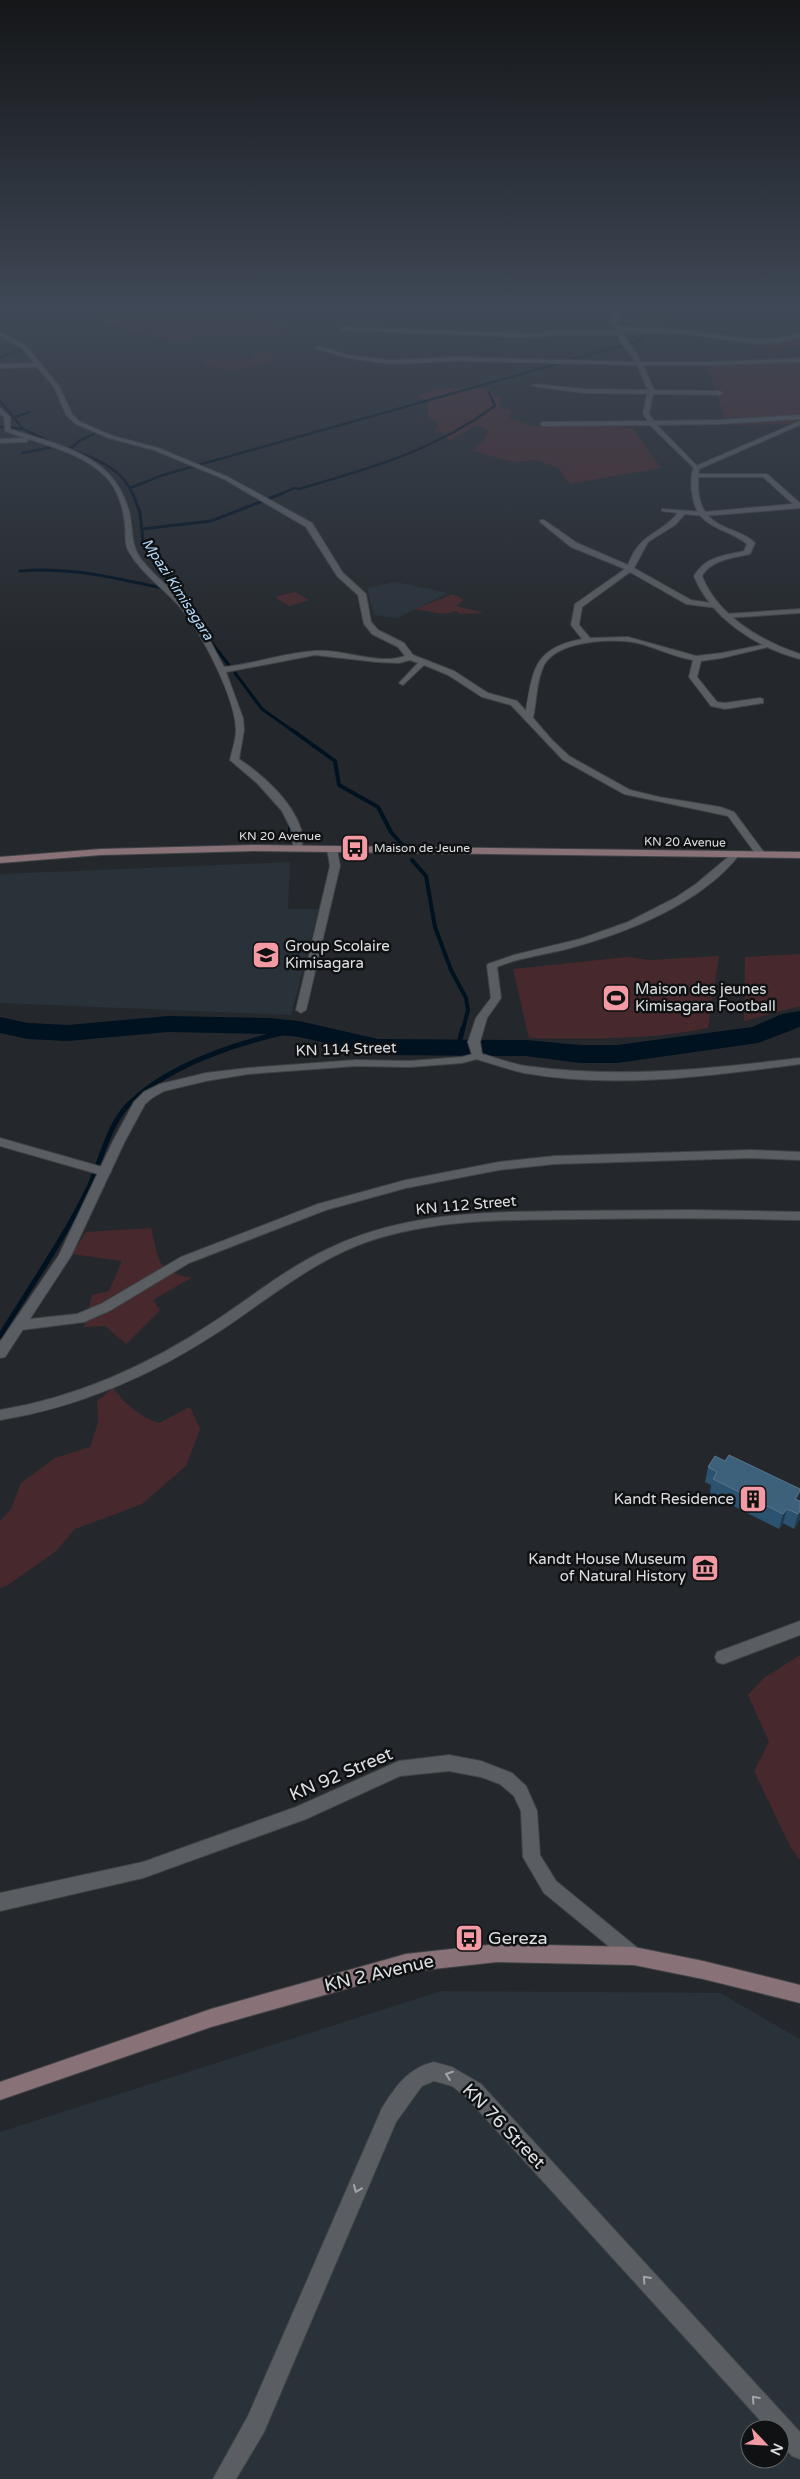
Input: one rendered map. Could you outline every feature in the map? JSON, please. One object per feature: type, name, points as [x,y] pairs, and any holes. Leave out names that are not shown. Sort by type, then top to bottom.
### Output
[{"type":"main road","name":"KN 20 Avenue","points":[[0,860],[110,851],[297,849],[800,855]]},
{"type":"main road","name":"KN 2 Avenue","points":[[0,2091],[211,2018],[406,1964],[497,1953],[634,1956],[703,1970],[800,1994]]},
{"type":"street","points":[[6,423],[7,430],[75,454],[99,468],[111,478],[121,498],[129,527],[127,542],[132,552],[141,565],[189,613],[221,670],[239,725],[234,760],[258,778],[289,816],[296,829],[297,849]]},
{"type":"street","points":[[78,423],[111,437],[156,449],[226,478],[309,526],[316,534],[340,574],[362,594],[367,622],[376,632],[401,645],[410,657],[451,673],[490,697],[514,704],[566,758],[628,792],[645,798],[720,810],[731,814],[761,856]]},
{"type":"street","points":[[543,424],[681,423]]},
{"type":"street","points":[[695,471],[799,423]]},
{"type":"street","points":[[653,424],[674,442],[695,471],[694,495],[704,514],[713,525],[741,536],[751,543],[747,552],[714,561],[704,566],[698,576],[703,590],[725,616],[758,636],[768,645],[800,658]]},
{"type":"street","points":[[0,442],[33,439]]},
{"type":"street","points":[[664,510],[704,514],[799,506],[765,475],[695,471]]},
{"type":"street","points":[[588,641],[575,625],[578,606],[630,569],[634,558],[645,541],[673,524],[682,513]]},
{"type":"street","points":[[542,521],[574,545],[630,569],[689,602],[715,606]]},
{"type":"street","points":[[725,616],[800,611]]},
{"type":"street","points":[[529,718],[537,672],[543,660],[558,648],[588,641],[637,640],[668,653],[698,658],[768,645]]},
{"type":"street","points":[[221,670],[247,667],[315,653],[382,661],[400,660],[410,657]]},
{"type":"street","points":[[698,658],[693,677],[714,704],[725,706],[760,701]]},
{"type":"street","points":[[403,683],[422,663]]},
{"type":"street","points":[[301,1010],[335,866],[332,849]]},
{"type":"street","points":[[734,855],[721,870],[659,910],[578,942],[504,961],[492,966],[496,998],[482,1013],[476,1025],[474,1042],[477,1056],[524,1069],[580,1075],[617,1076],[695,1074],[800,1061]]},
{"type":"street","name":"KN 114 Street","points":[[0,1353],[21,1325],[65,1256],[140,1102],[160,1088],[206,1077],[256,1070],[356,1063],[418,1063],[462,1060],[477,1056]]},
{"type":"street","points":[[0,1142],[105,1172]]},
{"type":"street","points":[[21,1325],[79,1318],[106,1307],[185,1260],[290,1218],[330,1204],[440,1176],[556,1160],[751,1154],[800,1156]]},
{"type":"street","name":"KN 112 Street","points":[[0,1415],[72,1399],[150,1366],[216,1327],[313,1262],[352,1243],[386,1232],[453,1220],[545,1215],[727,1212],[800,1216]]},
{"type":"street","points":[[723,1657],[800,1628]]},
{"type":"street","name":"KN 92 Street","points":[[0,1902],[143,1870],[293,1816],[399,1769],[449,1763],[506,1778],[520,1791],[529,1811],[532,1857],[550,1887],[634,1956]]},
{"type":"street","name":"KN 76 Street","points":[[224,2479],[256,2424],[389,2115],[404,2090],[415,2077],[428,2072],[444,2072],[461,2080],[474,2091],[800,2448]]},
{"type":"shaded area","points":[[437,423],[523,423],[534,426],[611,426],[633,429],[661,468],[570,484],[559,468],[536,460],[514,462],[472,451],[484,441],[488,432],[482,426],[477,425],[449,441],[443,432],[434,431],[439,424]]},
{"type":"shaded area","points":[[727,423],[798,423],[795,424],[728,425]]},
{"type":"shaded area","points":[[395,582],[448,593],[397,618],[374,615],[367,588]]},
{"type":"shaded area","points":[[295,592],[309,600],[289,606],[275,597]]},
{"type":"shaded area","points":[[453,594],[464,600],[456,606],[484,613],[461,614],[456,611],[443,614],[415,609]]},
{"type":"shaded area","points":[[290,862],[288,909],[319,909],[291,1015],[0,1003],[0,874]]},
{"type":"shaded area","points":[[800,954],[800,1006],[744,1021],[745,957]]},
{"type":"shaded area","name":"Maison des jeunes Kimisagara Football","points":[[719,956],[708,1028],[642,1037],[529,1038],[513,969],[627,957],[650,960]]},
{"type":"shaded area","points":[[151,1228],[160,1262],[164,1267],[179,1275],[191,1278],[153,1300],[160,1310],[126,1344],[105,1326],[84,1327],[92,1295],[109,1291],[122,1261],[72,1254],[86,1232]]},
{"type":"shaded area","points":[[113,1388],[133,1409],[159,1423],[190,1407],[200,1429],[186,1466],[142,1504],[75,1529],[56,1551],[8,1585],[0,1588],[0,1521],[11,1509],[21,1483],[55,1458],[90,1447],[98,1423],[97,1401]]},
{"type":"shaded area","points":[[800,1655],[800,1860],[791,1848],[754,1771],[769,1742],[748,1695],[764,1678]]},
{"type":"shaded area","points":[[441,1991],[720,1993],[800,2039],[800,2479],[0,2479],[0,2132]]},
{"type":"building","points":[[729,1455],[800,1489],[795,1499],[800,1501],[800,1511],[798,1514],[787,1509],[783,1514],[713,1479],[717,1472],[708,1467],[715,1456],[725,1461]]},
{"type":"waterway","name":"Mpazi Kimisagara","points":[[18,423],[23,429]]},
{"type":"waterway","points":[[130,488],[163,475],[349,423]]},
{"type":"waterway","points":[[279,495],[294,488],[299,489],[401,457],[470,423]]},
{"type":"waterway","points":[[0,427],[23,429]]},
{"type":"waterway","name":"Mpazi Kimisagara","points":[[23,429],[48,441]]},
{"type":"waterway","points":[[70,449],[79,441],[94,434]]},
{"type":"waterway","points":[[22,453],[59,446]]},
{"type":"waterway","name":"Mpazi Kimisagara","points":[[64,447],[95,459],[113,470],[128,485],[133,495]]},
{"type":"waterway","name":"Mpazi Kimisagara","points":[[133,494],[140,513],[143,541],[172,586],[194,610],[211,642],[231,668]]},
{"type":"waterway","points":[[142,529],[211,521],[281,494]]},
{"type":"waterway","points":[[20,571],[57,570],[76,572],[167,589]]},
{"type":"waterway","name":"Mpazi Kimisagara","points":[[235,673],[262,709],[293,731]]},
{"type":"waterway","name":"Mpazi Kimisagara","points":[[292,730],[335,761],[339,785],[378,807],[391,832],[404,847]]},
{"type":"waterway","points":[[290,824],[290,838]]},
{"type":"waterway","name":"Mpazi Kimisagara","points":[[412,860],[426,876],[435,927],[451,970],[466,998],[468,1010],[463,1029]]},
{"type":"waterway","points":[[0,1025],[28,1031],[68,1033],[168,1024],[269,1026],[299,1029],[378,1047],[526,1048],[580,1054],[617,1054],[758,1035],[792,1020],[800,1019]]},
{"type":"waterway","name":"Mpazi Kimisagara","points":[[458,1047],[463,1028]]},
{"type":"waterway","points":[[0,1336],[69,1225],[89,1187],[110,1133],[121,1113],[128,1105],[145,1090],[165,1077],[208,1056],[231,1047],[299,1029]]},
{"type":"place","name":"Maison de Jeune","points":[[355,848]]},
{"type":"place","name":"Group Scolaire Kimisagara","points":[[266,955]]},
{"type":"place","name":"Maison des jeunes Kimisagara Football","points":[[616,998]]},
{"type":"place","name":"Kandt Residence","points":[[753,1499]]},
{"type":"place","name":"Kandt House Museum of Natural History","points":[[705,1568]]},
{"type":"place","name":"Gereza","points":[[469,1938]]}]
